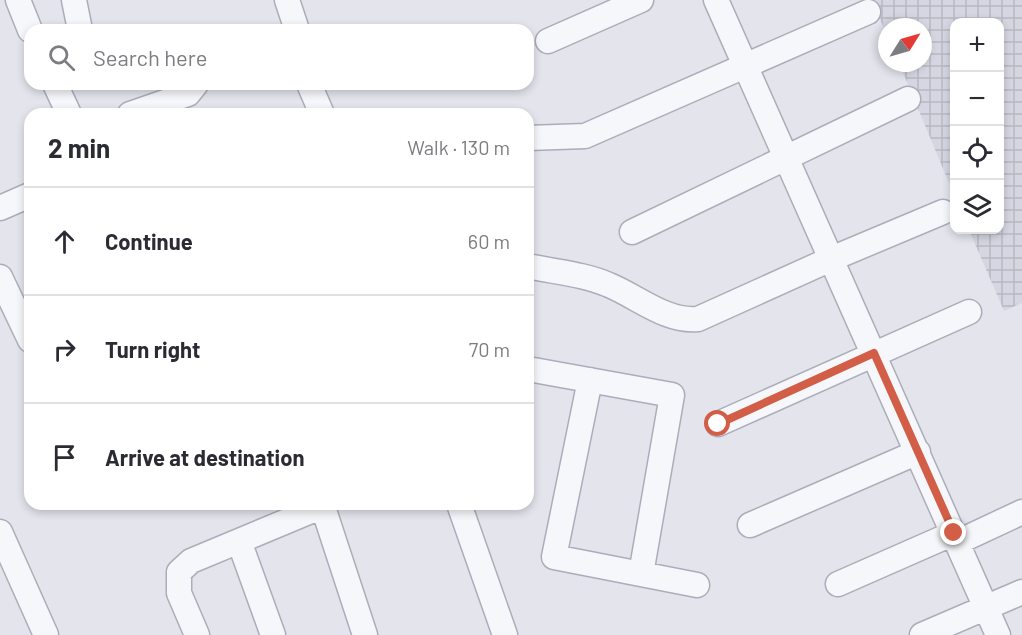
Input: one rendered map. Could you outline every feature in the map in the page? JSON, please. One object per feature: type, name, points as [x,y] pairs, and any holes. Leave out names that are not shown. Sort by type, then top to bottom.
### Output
[{"type":"street","points":[[18,0],[28,24]]},
{"type":"street","points":[[74,0],[79,24]]},
{"type":"street","points":[[287,0],[290,24]]},
{"type":"street","points":[[548,41],[642,0]]},
{"type":"street","points":[[716,0],[998,635]]},
{"type":"street","points":[[534,138],[585,136],[868,12]]},
{"type":"street","points":[[58,90],[66,108]]},
{"type":"street","points":[[312,90],[319,108]]},
{"type":"street","points":[[151,108],[186,98]]},
{"type":"street","points":[[633,232],[908,99]]},
{"type":"street","points":[[0,208],[24,198]]},
{"type":"street","points":[[534,267],[594,279],[686,320],[698,319],[831,258],[943,212]]},
{"type":"street","points":[[0,277],[24,327]]},
{"type":"street","points":[[718,424],[969,312]]},
{"type":"street","points":[[534,370],[672,395],[641,574]]},
{"type":"street","points":[[590,380],[554,557],[697,585]]},
{"type":"street","points":[[750,525],[918,452]]},
{"type":"street","points":[[197,635],[179,593],[179,572],[191,561],[311,510]]},
{"type":"street","points":[[325,510],[364,635]]},
{"type":"street","points":[[461,510],[505,635]]},
{"type":"street","points":[[838,584],[1022,512]]},
{"type":"street","points":[[0,532],[46,635]]},
{"type":"street","points":[[239,541],[273,635]]},
{"type":"street","points":[[922,635],[1022,592]]},
{"type":"shaded area","points":[[872,0],[1022,0],[1022,303],[1004,311],[971,234],[1004,234],[1004,18],[950,18],[950,185],[903,72],[932,72],[932,18],[880,18]]},
{"type":"route","points":[[718,424],[874,353],[954,533]]}]
